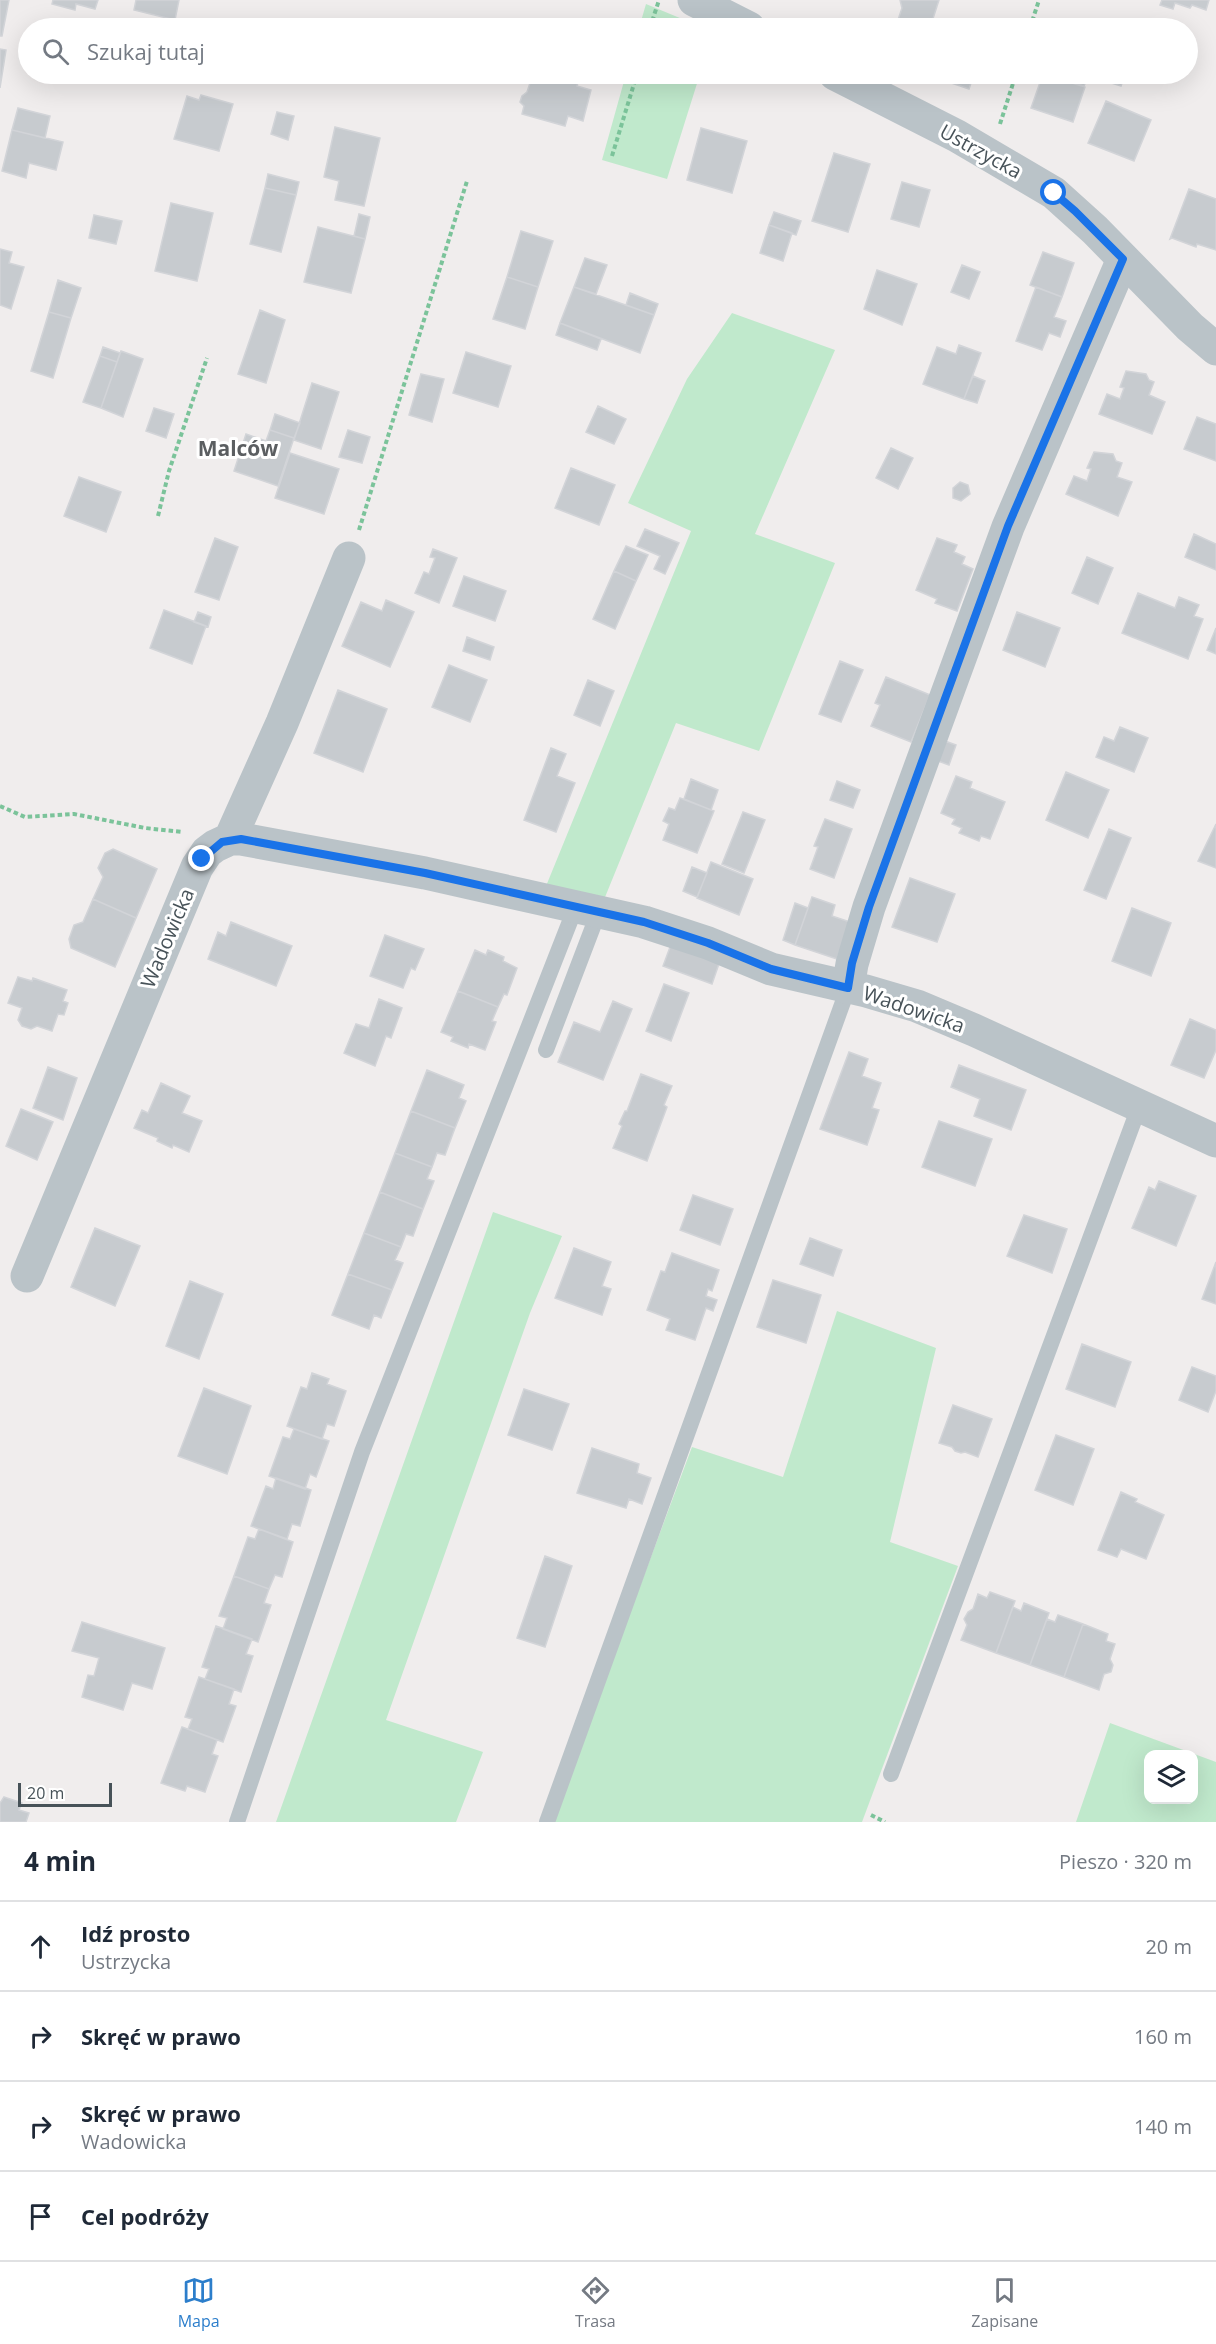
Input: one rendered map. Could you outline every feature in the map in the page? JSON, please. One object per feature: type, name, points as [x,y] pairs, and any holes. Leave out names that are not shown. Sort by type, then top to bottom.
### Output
[{"type":"street","points":[[694,0],[729,18]]},
{"type":"street","name":"Ustrzycka","points":[[854,84],[986,152],[1054,193],[1216,350]]},
{"type":"street","points":[[848,988],[852,963],[869,907],[1008,526],[1123,259]]},
{"type":"street","points":[[223,842],[282,723],[349,558]]},
{"type":"street","name":"Wadowicka","points":[[27,1276],[197,867],[207,852],[223,842],[256,841],[358,859],[588,909],[668,929],[771,969],[885,996],[947,1018],[1216,1141]]},
{"type":"lane","points":[[546,1050],[588,909]]},
{"type":"lane","points":[[237,1822],[362,1452],[588,909]]},
{"type":"lane","points":[[548,1822],[848,988]]},
{"type":"lane","points":[[891,1774],[1139,1107]]},
{"type":"path","points":[[653,18],[659,0]]},
{"type":"path","points":[[1033,18],[1039,0]]},
{"type":"path","points":[[612,156],[634,84]]},
{"type":"path","points":[[986,152],[1002,120],[1013,84]]},
{"type":"path","points":[[349,558],[467,181]]},
{"type":"path","points":[[158,516],[169,471],[207,358]]},
{"type":"path","points":[[0,806],[25,817],[74,814],[145,828],[186,832],[223,842]]},
{"type":"path","points":[[871,1815],[885,1822]]},
{"type":"green space","points":[[646,4],[680,18],[642,18]]},
{"type":"green space","points":[[623,84],[697,84],[667,179],[602,160]]},
{"type":"green space","points":[[732,313],[835,350],[755,534],[835,563],[759,751],[676,723],[601,907],[544,891],[691,531],[628,503],[687,379]]},
{"type":"green space","points":[[493,1212],[562,1236],[530,1313],[386,1720],[483,1752],[456,1822],[276,1822]]},
{"type":"green space","points":[[837,1311],[936,1348],[890,1542],[958,1566],[862,1822],[552,1822],[692,1447],[783,1477]]},
{"type":"green space","points":[[1110,1723],[1183,1750],[1144,1750],[1144,1804],[1198,1804],[1198,1755],[1216,1762],[1216,1822],[1076,1822]]},
{"type":"building","points":[[0,0],[9,0],[2,36],[0,36]]},
{"type":"building","points":[[53,0],[98,0],[95,9],[76,4],[75,10],[52,4]]},
{"type":"building","points":[[136,0],[179,0],[175,18],[134,10]]},
{"type":"building","points":[[900,0],[939,0],[933,18],[899,18],[902,8]]},
{"type":"building","points":[[1162,0],[1209,0],[1206,10],[1175,3],[1173,9],[1160,5]]},
{"type":"building","points":[[0,49],[6,50],[0,88]]},
{"type":"building","points":[[530,84],[578,84],[577,86],[591,90],[583,121],[568,116],[565,126],[522,114],[524,106],[520,102],[522,96],[527,92]]},
{"type":"building","points":[[954,84],[971,84],[969,89]]},
{"type":"building","points":[[1039,84],[1075,84],[1085,87],[1073,122],[1031,108]]},
{"type":"building","points":[[201,95],[233,104],[219,151],[174,139],[187,96],[199,100]]},
{"type":"building","points":[[1106,101],[1151,120],[1134,161],[1088,143]]},
{"type":"building","points":[[18,108],[50,116],[45,138],[12,130]]},
{"type":"building","points":[[277,112],[294,116],[288,140],[271,134]]},
{"type":"building","points":[[335,127],[380,138],[364,206],[335,200],[339,181],[324,177]]},
{"type":"building","points":[[701,128],[747,141],[732,193],[687,180]]},
{"type":"building","points":[[12,130],[63,142],[56,170],[29,163],[26,178],[2,171]]},
{"type":"building","points":[[834,153],[870,164],[848,232],[812,221]]},
{"type":"building","points":[[268,174],[299,182],[296,195],[265,188]]},
{"type":"building","points":[[902,182],[930,190],[919,227],[891,219]]},
{"type":"building","points":[[265,188],[296,195],[281,252],[250,244]]},
{"type":"building","points":[[1189,189],[1216,199],[1216,250],[1170,239]]},
{"type":"building","points":[[171,203],[213,213],[197,281],[155,271]]},
{"type":"building","points":[[774,212],[801,221],[796,235],[769,225]]},
{"type":"building","points":[[359,214],[370,217],[365,239],[354,236]]},
{"type":"building","points":[[94,215],[122,221],[116,244],[89,238]]},
{"type":"building","points":[[769,225],[792,233],[783,261],[760,253]]},
{"type":"building","points":[[318,227],[365,239],[351,293],[304,282]]},
{"type":"building","points":[[521,231],[553,241],[538,287],[507,277]]},
{"type":"building","points":[[0,249],[12,252],[9,263],[24,267],[11,309],[0,305]]},
{"type":"building","points":[[1043,252],[1074,263],[1062,297],[1030,285]]},
{"type":"building","points":[[585,258],[607,265],[596,294],[574,287]]},
{"type":"building","points":[[962,265],[980,272],[969,299],[951,292]]},
{"type":"building","points":[[877,270],[917,284],[902,325],[864,309]]},
{"type":"building","points":[[507,277],[538,287],[525,329],[493,319]]},
{"type":"building","points":[[58,280],[81,288],[71,318],[49,312]]},
{"type":"building","points":[[574,287],[654,315],[640,353],[560,323]]},
{"type":"building","points":[[1036,287],[1062,297],[1054,317],[1066,321],[1060,337],[1049,333],[1042,350],[1016,341]]},
{"type":"building","points":[[630,293],[658,304],[654,315],[626,305]]},
{"type":"building","points":[[260,310],[285,320],[266,383],[238,374]]},
{"type":"building","points":[[49,312],[71,318],[53,378],[31,371]]},
{"type":"building","points":[[560,323],[601,339],[597,350],[556,335]]},
{"type":"building","points":[[959,345],[981,353],[964,399],[923,384],[937,347],[956,354]]},
{"type":"building","points":[[103,347],[120,353],[117,362],[100,356]]},
{"type":"building","points":[[121,351],[143,359],[123,417],[101,408]]},
{"type":"building","points":[[466,352],[511,366],[498,407],[453,393]]},
{"type":"building","points":[[100,356],[117,362],[101,408],[83,402]]},
{"type":"building","points":[[1126,371],[1146,374],[1149,380],[1154,382],[1149,395],[1165,402],[1152,434],[1099,414],[1107,394],[1120,399],[1124,388],[1120,387]]},
{"type":"building","points":[[421,374],[444,379],[432,422],[409,415]]},
{"type":"building","points":[[973,376],[985,381],[977,403],[964,399]]},
{"type":"building","points":[[312,383],[339,392],[321,449],[294,440]]},
{"type":"building","points":[[598,406],[626,419],[614,444],[586,432]]},
{"type":"building","points":[[154,408],[174,414],[166,438],[146,431]]},
{"type":"building","points":[[275,414],[300,423],[294,438],[270,430]]},
{"type":"building","points":[[1197,417],[1216,424],[1216,461],[1184,449]]},
{"type":"building","points":[[270,430],[294,438],[278,486],[234,471],[246,434],[266,441]]},
{"type":"building","points":[[348,430],[370,437],[362,463],[339,457]]},
{"type":"building","points":[[891,448],[913,458],[898,489],[876,478]]},
{"type":"building","points":[[1094,452],[1113,454],[1116,461],[1122,463],[1117,477],[1132,482],[1118,516],[1066,494],[1074,476],[1087,481],[1091,469],[1087,468]]},
{"type":"building","points":[[290,453],[339,469],[324,514],[275,498]]},
{"type":"building","points":[[571,468],[615,485],[599,525],[555,508]]},
{"type":"building","points":[[79,477],[121,492],[106,532],[64,516]]},
{"type":"building","points":[[960,482],[968,485],[970,494],[961,501],[953,498],[953,488]]},
{"type":"building","points":[[645,529],[679,543],[665,574],[654,569],[660,556],[637,546]]},
{"type":"building","points":[[1194,534],[1216,544],[1216,570],[1185,557]]},
{"type":"building","points":[[215,538],[238,547],[219,600],[195,592]]},
{"type":"building","points":[[937,538],[957,545],[954,552],[965,557],[962,564],[973,569],[957,611],[935,603],[937,599],[916,590]]},
{"type":"building","points":[[626,546],[648,555],[636,581],[614,571]]},
{"type":"building","points":[[433,549],[457,558],[439,603],[415,593],[424,572],[429,574],[435,558],[430,557]]},
{"type":"building","points":[[1087,557],[1113,568],[1098,604],[1072,593]]},
{"type":"building","points":[[614,571],[636,581],[615,629],[593,619]]},
{"type":"building","points":[[464,576],[506,591],[495,621],[453,606]]},
{"type":"building","points":[[1138,593],[1175,608],[1179,597],[1199,605],[1194,616],[1203,619],[1188,659],[1122,633]]},
{"type":"building","points":[[386,600],[414,612],[390,667],[342,646],[361,602],[382,611]]},
{"type":"building","points":[[164,610],[206,626],[192,664],[150,648]]},
{"type":"building","points":[[198,612],[211,617],[208,627],[194,622]]},
{"type":"building","points":[[1017,612],[1060,628],[1045,667],[1003,650]]},
{"type":"building","points":[[1216,628],[1216,654],[1207,650]]},
{"type":"building","points":[[467,637],[494,647],[490,660],[463,651]]},
{"type":"building","points":[[840,661],[863,670],[841,722],[819,714]]},
{"type":"building","points":[[449,665],[487,680],[470,722],[432,707]]},
{"type":"building","points":[[886,677],[930,695],[911,742],[871,726],[880,705],[875,703]]},
{"type":"building","points":[[588,680],[614,691],[600,726],[574,715]]},
{"type":"building","points":[[338,690],[387,709],[363,772],[314,753]]},
{"type":"building","points":[[1120,727],[1148,738],[1134,772],[1096,757],[1104,737],[1114,741]]},
{"type":"building","points":[[945,741],[956,745],[949,765],[938,761]]},
{"type":"building","points":[[551,748],[566,754],[557,776],[575,783],[556,832],[524,820]]},
{"type":"building","points":[[1066,772],[1109,790],[1088,838],[1046,820]]},
{"type":"building","points":[[956,776],[972,782],[970,788],[1005,802],[990,839],[981,836],[979,841],[959,833],[962,828],[952,824],[955,819],[941,813]]},
{"type":"building","points":[[691,779],[718,790],[711,810],[684,799]]},
{"type":"building","points":[[837,781],[860,790],[853,808],[830,800]]},
{"type":"building","points":[[680,798],[714,811],[697,853],[663,840],[669,824],[663,821],[669,808],[675,810]]},
{"type":"building","points":[[743,812],[765,820],[744,873],[722,864]]},
{"type":"building","points":[[825,819],[852,829],[834,878],[810,869],[818,847],[814,846]]},
{"type":"building","points":[[1216,824],[1216,868],[1198,861]]},
{"type":"building","points":[[1109,829],[1131,838],[1106,899],[1084,890]]},
{"type":"building","points":[[113,849],[157,869],[136,918],[93,899],[103,877],[98,868],[105,853]]},
{"type":"building","points":[[711,862],[753,879],[739,915],[697,898]]},
{"type":"building","points":[[692,867],[707,873],[697,897],[683,891]]},
{"type":"building","points":[[910,878],[955,894],[937,942],[892,927]]},
{"type":"building","points":[[812,897],[835,905],[832,916],[850,922],[837,959],[795,945]]},
{"type":"building","points":[[93,899],[136,918],[115,967],[71,948],[69,939],[74,925],[83,922]]},
{"type":"building","points":[[795,903],[808,908],[795,945],[783,940]]},
{"type":"building","points":[[1132,908],[1171,923],[1151,976],[1112,961]]},
{"type":"building","points":[[231,922],[292,946],[276,986],[208,959],[218,932],[226,936]]},
{"type":"building","points":[[385,935],[424,949],[415,970],[411,968],[403,988],[370,976]]},
{"type":"building","points":[[673,939],[721,958],[712,984],[663,966]]},
{"type":"building","points":[[475,950],[486,955],[488,950],[504,957],[503,961],[517,968],[507,995],[504,994],[498,1007],[458,991]]},
{"type":"building","points":[[18,977],[32,981],[33,978],[67,990],[63,1001],[68,1003],[64,1015],[58,1014],[52,1031],[37,1026],[31,1029],[22,1026],[18,1020],[22,1008],[8,1003]]},
{"type":"building","points":[[664,984],[689,993],[671,1041],[646,1031]]},
{"type":"building","points":[[458,991],[498,1007],[492,1021],[496,1022],[485,1050],[469,1044],[468,1048],[451,1041],[453,1037],[441,1032]]},
{"type":"building","points":[[379,999],[402,1008],[391,1038],[386,1036],[375,1066],[344,1053],[356,1024],[369,1028]]},
{"type":"building","points":[[613,1001],[632,1009],[603,1080],[558,1062],[574,1022],[600,1032]]},
{"type":"building","points":[[1190,1019],[1216,1030],[1216,1050],[1204,1078],[1171,1065]]},
{"type":"building","points":[[849,1052],[868,1059],[862,1076],[881,1083],[872,1108],[879,1110],[867,1145],[820,1129]]},
{"type":"building","points":[[959,1065],[1026,1090],[1011,1130],[974,1116],[980,1099],[951,1087]]},
{"type":"building","points":[[48,1067],[77,1078],[63,1120],[33,1108]]},
{"type":"building","points":[[427,1070],[464,1085],[459,1098],[466,1101],[455,1128],[411,1111]]},
{"type":"building","points":[[641,1074],[672,1086],[664,1105],[667,1107],[647,1161],[613,1148],[622,1126],[619,1124],[627,1111]]},
{"type":"building","points":[[161,1083],[190,1096],[182,1113],[202,1121],[189,1152],[173,1145],[172,1148],[157,1141],[158,1138],[134,1128],[142,1110],[148,1113]]},
{"type":"building","points":[[21,1109],[53,1122],[37,1160],[6,1146]]},
{"type":"building","points":[[411,1111],[455,1128],[445,1155],[437,1153],[432,1167],[395,1153]]},
{"type":"building","points":[[939,1121],[992,1139],[975,1186],[922,1167]]},
{"type":"building","points":[[395,1153],[432,1167],[427,1179],[434,1181],[423,1209],[380,1192]]},
{"type":"building","points":[[1159,1181],[1196,1196],[1176,1246],[1132,1228],[1149,1187],[1155,1190]]},
{"type":"building","points":[[380,1192],[423,1209],[413,1236],[406,1234],[401,1247],[364,1233]]},
{"type":"building","points":[[693,1195],[733,1209],[720,1245],[680,1230]]},
{"type":"building","points":[[1024,1215],[1067,1229],[1052,1273],[1007,1256]]},
{"type":"building","points":[[95,1228],[140,1246],[115,1306],[71,1287]]},
{"type":"building","points":[[364,1233],[401,1247],[395,1260],[403,1263],[392,1290],[348,1274]]},
{"type":"building","points":[[810,1238],[842,1250],[833,1276],[800,1264]]},
{"type":"building","points":[[574,1248],[611,1262],[602,1286],[611,1289],[602,1315],[555,1298]]},
{"type":"building","points":[[672,1253],[719,1270],[712,1291],[708,1289],[706,1296],[717,1300],[713,1311],[706,1308],[695,1340],[666,1330],[670,1319],[647,1310],[661,1271],[665,1272]]},
{"type":"building","points":[[1216,1262],[1216,1304],[1202,1299]]},
{"type":"building","points":[[348,1274],[392,1290],[381,1318],[374,1315],[369,1329],[332,1315]]},
{"type":"building","points":[[773,1280],[821,1295],[806,1343],[757,1327]]},
{"type":"building","points":[[190,1281],[223,1294],[199,1359],[166,1346]]},
{"type":"building","points":[[1082,1344],[1131,1362],[1115,1407],[1066,1389]]},
{"type":"building","points":[[1192,1367],[1216,1376],[1216,1391],[1208,1412],[1179,1400]]},
{"type":"building","points":[[312,1373],[329,1379],[327,1384],[346,1391],[334,1426],[327,1424],[322,1439],[287,1426],[301,1387],[307,1389]]},
{"type":"building","points":[[204,1388],[251,1406],[227,1474],[178,1456]]},
{"type":"building","points":[[524,1389],[569,1404],[552,1450],[508,1435]]},
{"type":"building","points":[[953,1405],[992,1419],[978,1457],[955,1451],[952,1447],[939,1443]]},
{"type":"building","points":[[294,1429],[329,1441],[316,1477],[310,1474],[305,1489],[269,1476],[283,1437],[290,1439]]},
{"type":"building","points":[[1056,1435],[1094,1449],[1073,1505],[1035,1490]]},
{"type":"building","points":[[592,1448],[639,1464],[637,1473],[651,1478],[642,1504],[629,1499],[626,1508],[577,1493]]},
{"type":"building","points":[[276,1478],[311,1490],[300,1526],[292,1524],[287,1539],[251,1526],[266,1486],[273,1489]]},
{"type":"building","points":[[1121,1492],[1137,1499],[1135,1502],[1164,1515],[1146,1559],[1121,1549],[1117,1557],[1098,1550]]},
{"type":"building","points":[[259,1529],[293,1542],[282,1577],[275,1575],[269,1589],[234,1576],[248,1537],[255,1539]]},
{"type":"building","points":[[545,1556],[572,1566],[545,1647],[517,1638]]},
{"type":"building","points":[[234,1576],[269,1589],[264,1603],[271,1605],[258,1642],[223,1629],[227,1618],[219,1616]]},
{"type":"building","points":[[990,1592],[1015,1601],[996,1653],[961,1640],[967,1625],[964,1619],[973,1609],[978,1594],[987,1598]]},
{"type":"building","points":[[1024,1603],[1049,1613],[1030,1665],[996,1653],[1013,1607],[1021,1611]]},
{"type":"building","points":[[1058,1615],[1083,1624],[1064,1677],[1030,1665],[1047,1619],[1055,1622]]},
{"type":"building","points":[[82,1622],[165,1648],[152,1689],[132,1683],[123,1710],[82,1697],[88,1675],[94,1676],[99,1658],[72,1651]]},
{"type":"building","points":[[1083,1624],[1108,1634],[1106,1641],[1115,1644],[1110,1659],[1113,1665],[1111,1672],[1104,1674],[1099,1690],[1064,1677]]},
{"type":"building","points":[[216,1626],[252,1639],[246,1654],[253,1656],[241,1692],[205,1679],[209,1669],[202,1667]]},
{"type":"building","points":[[199,1677],[234,1689],[229,1704],[236,1706],[223,1742],[188,1729],[192,1719],[185,1717]]},
{"type":"building","points":[[182,1727],[217,1740],[212,1754],[218,1756],[205,1792],[187,1786],[185,1791],[161,1783]]},
{"type":"building","points":[[4,1797],[22,1803],[19,1810],[29,1813],[26,1822],[0,1822],[0,1803]]},
{"type":"district","name":"Malców","points":[[238,448]]},
{"type":"route","points":[[202,859],[207,852],[222,842],[241,839],[358,859],[644,922],[708,943],[771,969],[848,988],[852,963],[869,907],[1008,526],[1123,259],[1054,193]]}]
